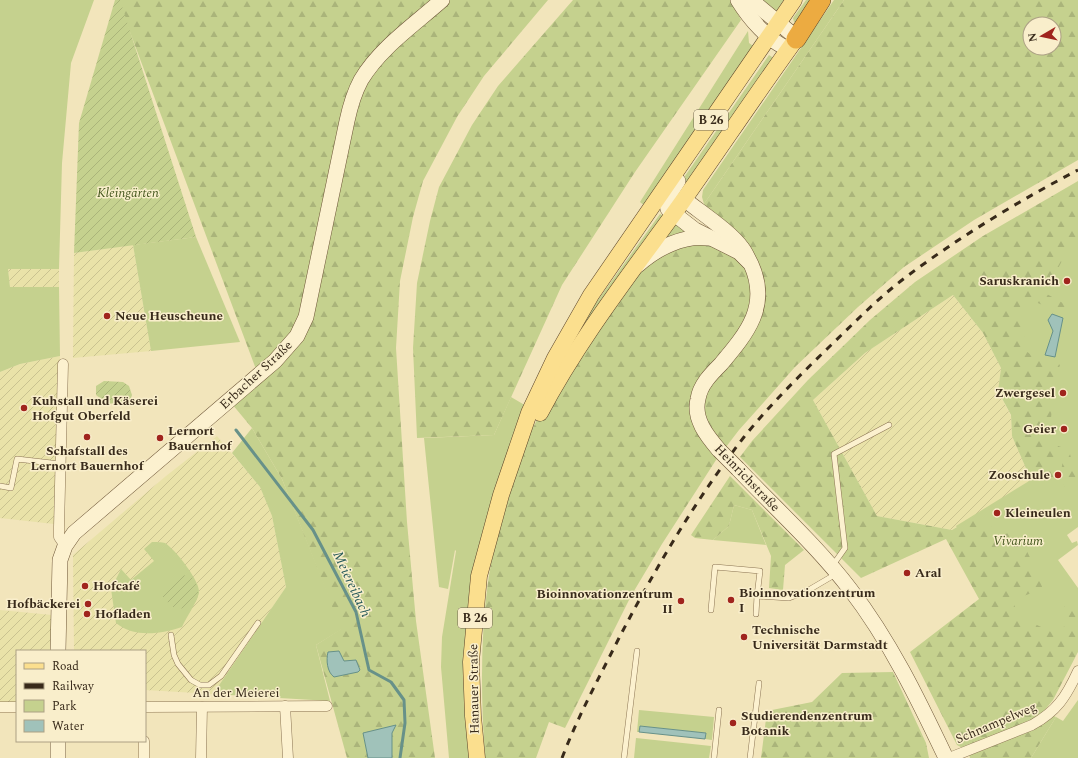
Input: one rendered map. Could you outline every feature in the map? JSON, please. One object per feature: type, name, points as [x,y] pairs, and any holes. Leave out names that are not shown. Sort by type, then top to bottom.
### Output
[{"type":"highway","name":"B 26","points":[[782,36],[821,0]]},
{"type":"main road","name":"Erbacher Straße","points":[[58,650],[59,565],[65,546],[74,533],[264,370],[297,336],[306,317],[347,121],[355,92],[361,80],[378,58],[442,0]]},
{"type":"main road","points":[[738,0],[746,12],[782,36]]},
{"type":"main road","points":[[751,0],[782,36]]},
{"type":"main road","name":"B 26","points":[[506,480],[529,413],[570,331],[614,260],[672,194],[782,36],[794,0]]},
{"type":"main road","points":[[782,36],[802,0]]},
{"type":"main road","name":"B 26","points":[[506,480],[557,381],[579,346],[673,214],[672,194],[782,36]]},
{"type":"main road","name":"Heinrichstraße","points":[[672,194],[737,241],[749,262],[758,286],[758,298],[754,318],[746,334],[706,380],[698,398],[697,410],[700,422],[710,439],[719,450],[834,570],[857,598],[894,653],[946,758]]},
{"type":"main road","points":[[673,214],[709,238],[740,252],[749,262]]},
{"type":"main road","points":[[632,271],[641,262],[674,242],[690,238],[709,238]]},
{"type":"main road","name":"Hanauer Straße","points":[[477,758],[472,716],[471,662],[480,576],[506,480]]},
{"type":"main road","points":[[58,742],[58,758]]},
{"type":"street","points":[[63,364],[59,534],[61,541],[65,546]]},
{"type":"street","name":"Schnampelweg","points":[[949,758],[1032,725],[1045,718],[1060,704],[1078,671]]},
{"type":"street","points":[[285,706],[288,758]]},
{"type":"street","name":"An der Meierei","points":[[146,707],[327,706]]},
{"type":"street","points":[[0,707],[16,707]]},
{"type":"street","points":[[202,707],[202,758]]},
{"type":"street","points":[[144,742],[144,758]]},
{"type":"lane","points":[[757,596],[789,598],[807,591],[834,570],[838,559],[845,548],[834,454],[889,425]]},
{"type":"lane","points":[[0,486],[11,488],[17,459],[60,464]]},
{"type":"lane","points":[[711,610],[715,567],[760,571],[756,614]]},
{"type":"lane","points":[[171,635],[174,655],[178,664],[191,680],[200,685],[209,685],[221,676],[258,623]]},
{"type":"lane","points":[[624,758],[637,651]]},
{"type":"lane","points":[[750,758],[759,683]]},
{"type":"lane","points":[[714,758],[719,710]]},
{"type":"shaded area","points":[[133,245],[151,351],[73,358],[74,253]]},
{"type":"shaded area","points":[[8,269],[59,269],[59,287],[10,287]]},
{"type":"shaded area","points":[[953,295],[983,333],[1001,368],[998,391],[1011,416],[1012,436],[1031,480],[952,530],[877,516],[813,400],[865,353]]},
{"type":"shaded area","points":[[60,356],[54,524],[0,518],[0,372],[20,364]]},
{"type":"shaded area","points":[[217,436],[260,487],[272,516],[286,587],[213,694],[146,690],[146,650],[74,650],[73,555],[166,476]]},
{"type":"shaded area","points":[[0,610],[52,615],[51,650],[16,650],[16,703],[0,704]]},
{"type":"green space","points":[[0,0],[94,0],[71,63],[62,163],[59,269],[8,269],[10,287],[59,287],[60,356],[20,364],[0,372]]},
{"type":"green space","name":"Kleingärten","points":[[115,0],[120,0],[196,237],[74,253],[79,123]]},
{"type":"green space","points":[[118,0],[548,0],[484,76],[457,117],[423,181],[413,217],[400,281],[396,348],[407,522],[416,621],[435,758],[347,758],[316,645],[341,629],[282,479],[252,428],[232,404],[260,380]]},
{"type":"green space","points":[[573,0],[731,0],[741,20],[635,172],[562,285],[494,435],[417,438],[413,348],[417,283],[439,187],[472,125],[498,86]]},
{"type":"green space","points":[[758,0],[784,0],[774,14]]},
{"type":"green space","points":[[806,0],[813,0],[797,22],[794,22],[793,18]]},
{"type":"green space","points":[[834,0],[844,0],[704,204],[702,197],[703,190]]},
{"type":"green space","points":[[844,0],[1078,0],[1078,160],[974,220],[904,267],[858,307],[795,367],[739,430],[716,460],[662,544],[631,596],[565,728],[549,722],[536,758],[485,758],[482,648],[485,604],[492,560],[510,493],[506,480],[557,381],[647,263],[691,242],[718,246],[704,204]]},
{"type":"green space","points":[[748,31],[749,43],[756,48],[646,207],[640,202]]},
{"type":"green space","points":[[769,55],[772,59],[683,188],[678,186]]},
{"type":"green space","points":[[1078,181],[1078,235],[1073,240],[1045,293],[1070,307],[1066,315],[1019,295],[1026,351],[1044,364],[1056,362],[1060,365],[1049,394],[1042,396],[1044,408],[1052,407],[1050,429],[1044,431],[1047,445],[1053,444],[1069,450],[1077,482],[1074,487],[1066,489],[1064,486],[1062,476],[1063,462],[1059,459],[1051,463],[1056,488],[1049,486],[1047,471],[1031,480],[1012,436],[1011,415],[998,391],[1001,368],[983,333],[953,295],[865,353],[813,400],[877,516],[952,530],[977,515],[981,523],[987,519],[997,537],[1011,533],[1019,535],[1041,580],[1042,587],[1040,590],[1018,598],[1014,604],[1018,616],[1058,635],[1061,633],[1070,613],[1064,609],[1064,603],[1078,607],[1078,652],[1053,700],[1044,711],[1056,717],[1031,758],[970,758],[968,751],[957,745],[910,652],[979,599],[946,539],[861,578],[740,457],[752,441],[808,380],[870,320],[915,282],[983,236]]},
{"type":"green space","name":"Vivarium","points":[[1078,195],[1078,527],[1067,535],[1072,543],[1077,541],[1078,545],[1058,560],[1078,588],[1078,636],[1041,660],[956,526],[1047,470],[997,242]]},
{"type":"green space","points":[[660,214],[663,216],[543,391],[585,318]]},
{"type":"green space","points":[[675,221],[689,232],[663,242]]},
{"type":"green space","points":[[196,237],[240,342],[151,351],[133,245]]},
{"type":"green space","points":[[104,381],[123,382],[129,386],[132,395],[130,401],[108,404],[96,395],[96,386]]},
{"type":"green space","points":[[511,397],[528,407],[483,536],[470,758],[449,758],[441,667],[442,637],[456,551],[455,550],[448,589],[439,587],[424,438],[494,435]]},
{"type":"green space","points":[[252,428],[282,479],[342,629],[316,645],[330,701],[213,694],[286,587],[272,516],[260,487],[232,453]]},
{"type":"green space","points":[[730,476],[804,550],[785,565],[783,590],[769,588],[771,556],[752,510],[734,505],[729,526],[713,540],[695,538],[691,535]]},
{"type":"green space","points":[[734,505],[752,510],[766,545],[713,540],[729,526]]},
{"type":"green space","points":[[152,542],[165,543],[175,552],[192,574],[199,588],[199,593],[182,627],[157,633],[139,633],[123,628],[116,623],[111,589],[121,569],[131,580],[154,561],[144,549]]},
{"type":"green space","points":[[189,574],[196,582],[198,597],[196,602],[187,608],[174,608],[163,598],[163,589],[173,579]]},
{"type":"green space","points":[[893,672],[926,743],[929,758],[761,758],[767,711],[812,702],[842,673]]},
{"type":"green space","points":[[1078,700],[1078,758],[1031,758],[1056,717],[1063,721]]},
{"type":"green space","points":[[639,710],[714,717],[712,740],[705,739],[706,733],[640,726],[639,732],[637,732]]},
{"type":"green space","points":[[636,738],[711,746],[709,758],[634,758]]},
{"type":"water","points":[[1052,314],[1063,318],[1055,357],[1045,355],[1053,331],[1048,320]]},
{"type":"water","points":[[339,651],[344,661],[356,660],[360,670],[358,672],[334,677],[332,675],[328,666],[328,652]]},
{"type":"water","points":[[396,725],[392,733],[392,758],[368,758],[363,733]]},
{"type":"water","points":[[640,726],[706,733],[705,739],[639,732]]},
{"type":"waterway","name":"Meiereibach","points":[[236,430],[313,530],[356,612],[369,670],[391,682],[404,700],[405,723],[400,758]]},
{"type":"railway","points":[[562,758],[596,682],[662,560],[709,485],[763,414],[847,329],[899,282],[950,246],[992,219],[1035,193],[1078,170]]},
{"type":"place","name":"Saruskranich","points":[[1067,281]]},
{"type":"place","name":"Neue Heuscheune","points":[[107,316]]},
{"type":"place","name":"Zwergesel","points":[[1063,393]]},
{"type":"place","name":"Kuhstall und Käserei Hofgut Oberfeld","points":[[24,408]]},
{"type":"place","name":"Geier","points":[[1064,429]]},
{"type":"place","name":"Schafstall des Lernort Bauernhof","points":[[87,437]]},
{"type":"place","name":"Lernort Bauernhof","points":[[160,438]]},
{"type":"place","name":"Zooschule","points":[[1058,475]]},
{"type":"place","name":"Kleineulen","points":[[997,513]]},
{"type":"place","name":"Aral","points":[[907,573]]},
{"type":"place","name":"Hofcafé","points":[[85,586]]},
{"type":"place","name":"Bioinnovationzentrum I","points":[[731,600]]},
{"type":"place","name":"Bioinnovationzentrum II","points":[[681,601]]},
{"type":"place","name":"Hofbäckerei","points":[[88,604]]},
{"type":"place","name":"Hofladen","points":[[87,614]]},
{"type":"place","name":"Technische Universität Darmstadt","points":[[744,637]]},
{"type":"place","name":"Studierendenzentrum Botanik","points":[[733,723]]}]
